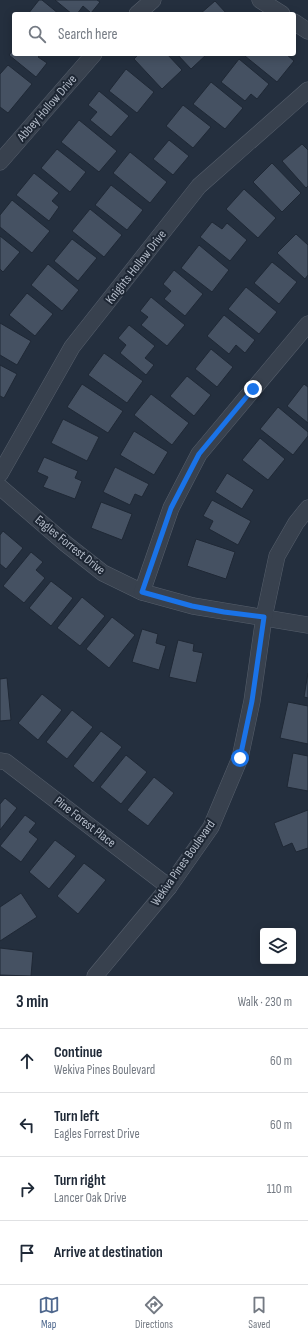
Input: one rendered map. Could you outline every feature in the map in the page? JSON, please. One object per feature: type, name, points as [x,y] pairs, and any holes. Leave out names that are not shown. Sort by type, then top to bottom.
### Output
[{"type":"street","points":[[139,12],[152,0]]},
{"type":"street","points":[[260,0],[279,12]]},
{"type":"street","points":[[296,23],[308,31]]},
{"type":"street","name":"Abbey Hollow Drive","points":[[0,162],[92,56]]},
{"type":"street","name":"Knights Hollow Drive","points":[[0,474],[72,348],[199,186],[308,90]]},
{"type":"street","points":[[142,592],[171,508],[199,454],[308,324]]},
{"type":"street","name":"Eagles Forrest Drive","points":[[0,487],[66,544],[103,573],[142,592],[192,606],[308,625]]},
{"type":"street","name":"Wekiva Pines Boulevard","points":[[95,976],[169,887],[211,827],[240,758],[252,701],[264,617],[277,556],[296,523],[308,508]]},
{"type":"street","name":"Pine Forest Place","points":[[0,761],[6,762],[169,887]]},
{"type":"building","points":[[39,0],[42,0],[57,12],[30,12]]},
{"type":"building","points":[[55,0],[97,0],[100,2],[92,12],[83,6],[78,12],[70,12]]},
{"type":"building","points":[[215,1],[225,12],[202,12]]},
{"type":"building","points":[[12,51],[12,56],[39,56],[38,57],[47,63],[36,77],[9,55]]},
{"type":"building","points":[[137,56],[169,56],[182,70],[162,89],[134,59]]},
{"type":"building","points":[[179,56],[205,56],[191,69]]},
{"type":"building","points":[[245,56],[288,56],[294,61],[277,82]]},
{"type":"building","points":[[239,59],[269,84],[257,99],[251,94],[245,101],[221,82]]},
{"type":"building","points":[[8,65],[32,84],[8,113],[0,107],[0,74]]},
{"type":"building","points":[[126,69],[154,92],[137,113],[109,91]]},
{"type":"building","points":[[211,82],[243,108],[225,129],[193,104]]},
{"type":"building","points":[[99,91],[129,116],[111,137],[90,120],[97,112],[88,105]]},
{"type":"building","points":[[183,105],[211,127],[193,148],[166,126]]},
{"type":"building","points":[[79,120],[117,151],[99,172],[61,142]]},
{"type":"building","points":[[169,140],[189,156],[173,175],[153,159]]},
{"type":"building","points":[[302,144],[308,150],[308,186],[306,188],[282,161]]},
{"type":"building","points":[[57,149],[86,172],[70,192],[41,168]]},
{"type":"building","points":[[130,152],[167,182],[150,203],[113,173]]},
{"type":"building","points":[[272,163],[301,193],[282,212],[253,182]]},
{"type":"building","points":[[34,173],[59,193],[52,201],[59,207],[49,221],[16,195]]},
{"type":"building","points":[[111,185],[143,210],[127,230],[95,205]]},
{"type":"building","points":[[244,189],[276,218],[258,238],[226,209]]},
{"type":"building","points":[[12,200],[50,231],[32,253],[0,227],[0,215]]},
{"type":"building","points":[[90,209],[122,235],[104,257],[72,231]]},
{"type":"building","points":[[212,222],[222,229],[227,223],[247,240],[230,261],[200,237]]},
{"type":"building","points":[[296,234],[308,245],[308,275],[305,279],[277,253]]},
{"type":"building","points":[[0,236],[20,252],[3,272],[0,269]]},
{"type":"building","points":[[72,239],[97,258],[78,281],[54,261]]},
{"type":"building","points":[[199,245],[229,270],[212,292],[181,268]]},
{"type":"building","points":[[272,262],[297,282],[279,304],[254,283]]},
{"type":"building","points":[[48,264],[79,290],[62,311],[31,285]]},
{"type":"building","points":[[174,270],[203,294],[185,316],[164,299],[171,291],[163,284]]},
{"type":"building","points":[[246,287],[277,312],[259,334],[228,309]]},
{"type":"building","points":[[27,293],[53,314],[35,336],[9,315]]},
{"type":"building","points":[[151,297],[185,325],[167,346],[141,325],[148,317],[140,311]]},
{"type":"building","points":[[224,315],[255,340],[245,353],[236,345],[229,354],[207,336]]},
{"type":"building","points":[[0,323],[31,341],[17,365],[0,355]]},
{"type":"building","points":[[129,325],[155,346],[145,358],[154,365],[146,375],[120,353],[126,345],[118,338]]},
{"type":"building","points":[[211,349],[233,367],[217,387],[195,369]]},
{"type":"building","points":[[104,353],[143,381],[127,403],[88,375]]},
{"type":"building","points":[[0,365],[17,374],[4,398],[0,396]]},
{"type":"building","points":[[187,376],[211,395],[194,416],[170,396]]},
{"type":"building","points":[[82,384],[123,411],[108,433],[67,407]]},
{"type":"building","points":[[304,384],[308,387],[308,423],[287,406]]},
{"type":"building","points":[[151,394],[189,423],[172,445],[134,415]]},
{"type":"building","points":[[278,407],[308,432],[308,436],[293,455],[260,429]]},
{"type":"building","points":[[63,419],[99,437],[87,461],[51,443]]},
{"type":"building","points":[[134,431],[168,452],[154,475],[120,455]]},
{"type":"building","points":[[260,438],[285,459],[268,480],[242,460]]},
{"type":"building","points":[[44,457],[78,471],[75,478],[82,481],[75,499],[43,487],[48,477],[37,472]]},
{"type":"building","points":[[115,467],[149,484],[142,497],[135,494],[130,505],[103,492]]},
{"type":"building","points":[[227,473],[254,490],[242,509],[215,492]]},
{"type":"building","points":[[212,500],[251,521],[238,545],[209,529],[213,521],[203,516]]},
{"type":"building","points":[[101,502],[132,514],[122,540],[91,528]]},
{"type":"building","points":[[3,531],[23,548],[6,569],[0,564],[0,535]]},
{"type":"building","points":[[196,539],[235,552],[226,579],[187,566]]},
{"type":"building","points":[[31,552],[43,562],[36,570],[45,578],[24,603],[3,586]]},
{"type":"building","points":[[51,581],[73,598],[51,626],[29,608]]},
{"type":"building","points":[[82,597],[105,616],[80,646],[57,628]]},
{"type":"building","points":[[112,617],[135,635],[109,668],[86,649]]},
{"type":"building","points":[[142,629],[158,634],[156,643],[166,646],[159,670],[132,662]]},
{"type":"building","points":[[178,640],[194,644],[193,651],[203,653],[196,683],[169,677]]},
{"type":"building","points":[[308,673],[308,698],[304,697]]},
{"type":"building","points":[[7,678],[11,720],[0,721],[0,679]]},
{"type":"building","points":[[42,694],[62,710],[38,740],[18,723]]},
{"type":"building","points":[[288,702],[308,706],[308,744],[280,738]]},
{"type":"building","points":[[72,710],[93,727],[67,759],[46,742]]},
{"type":"building","points":[[101,731],[122,747],[93,783],[73,766]]},
{"type":"building","points":[[293,753],[308,756],[308,791],[287,787]]},
{"type":"building","points":[[126,755],[147,772],[121,804],[100,787]]},
{"type":"building","points":[[154,777],[174,793],[148,826],[127,810]]},
{"type":"building","points":[[5,798],[17,808],[0,830],[0,804]]},
{"type":"building","points":[[308,810],[308,848],[296,852],[292,843],[283,847],[274,823]]},
{"type":"building","points":[[25,815],[36,823],[29,832],[38,839],[21,862],[0,846]]},
{"type":"building","points":[[55,840],[76,856],[49,889],[29,872]]},
{"type":"building","points":[[84,863],[106,880],[78,914],[57,896]]},
{"type":"building","points":[[21,893],[37,917],[0,941],[0,907]]},
{"type":"building","points":[[0,948],[33,952],[31,976],[0,975]]},
{"type":"route","points":[[240,758],[252,701],[264,617],[192,606],[142,592],[171,508],[199,454],[253,389]]}]
